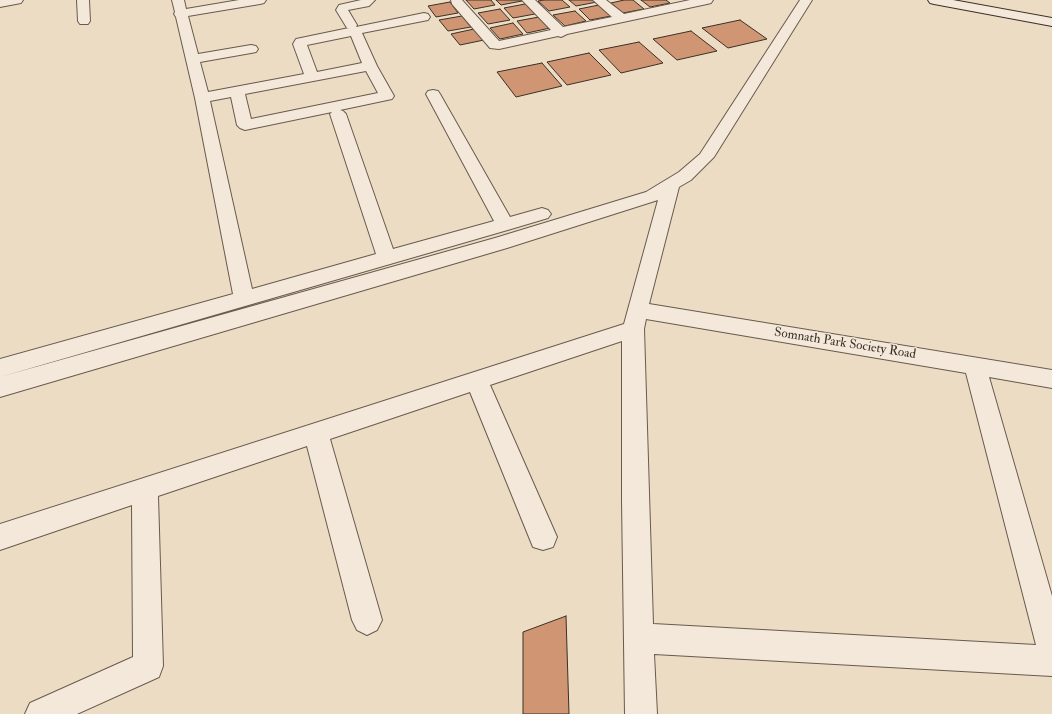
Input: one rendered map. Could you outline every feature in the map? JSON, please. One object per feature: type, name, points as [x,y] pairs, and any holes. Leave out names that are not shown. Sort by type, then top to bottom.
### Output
[{"type":"street","points":[[0,3],[17,0]]},
{"type":"street","points":[[83,0],[84,21]]},
{"type":"street","points":[[244,298],[194,59],[179,7],[260,0]]},
{"type":"street","points":[[237,91],[245,125],[387,96],[370,66],[343,8],[369,0]]},
{"type":"street","points":[[528,0],[561,33]]},
{"type":"street","points":[[599,0],[622,19]]},
{"type":"street","points":[[456,1],[494,45],[500,46],[622,19],[674,3],[707,0]]},
{"type":"street","points":[[0,387],[500,243],[652,196],[678,181],[706,157],[806,0]]},
{"type":"street","points":[[934,0],[1052,22]]},
{"type":"street","points":[[970,0],[1052,14]]},
{"type":"street","points":[[312,77],[300,44],[301,42],[353,28],[424,17]]},
{"type":"street","points":[[194,59],[251,49]]},
{"type":"street","points":[[202,98],[370,66]]},
{"type":"street","points":[[433,94],[505,225]]},
{"type":"street","points":[[338,114],[387,259]]},
{"type":"street","points":[[0,368],[244,298],[387,259],[641,184],[678,181]]},
{"type":"street","points":[[641,714],[635,500],[635,319],[678,181]]},
{"type":"street","points":[[0,537],[144,488],[477,380],[635,319]]},
{"type":"street","name":"Somnath Park Society Road","points":[[635,319],[975,365],[1052,380]]},
{"type":"street","points":[[975,365],[1052,649]]},
{"type":"street","points":[[477,380],[543,537]]},
{"type":"street","points":[[316,433],[367,620]]},
{"type":"street","points":[[41,714],[148,666],[144,488]]},
{"type":"street","points":[[639,638],[1052,661]]},
{"type":"building","points":[[466,0],[491,0],[495,5],[474,9]]},
{"type":"building","points":[[496,0],[521,0],[522,1],[501,5]]},
{"type":"building","points":[[562,0],[570,7],[549,11],[538,1]]},
{"type":"building","points":[[569,0],[594,0],[597,2],[576,6]]},
{"type":"building","points":[[624,0],[633,0],[644,9],[623,13],[611,3]]},
{"type":"building","points":[[641,0],[666,0],[670,3],[650,7]]},
{"type":"building","points":[[450,2],[458,13],[436,17],[428,6]]},
{"type":"building","points":[[525,4],[535,14],[513,18],[504,8]]},
{"type":"building","points":[[599,5],[611,16],[590,20],[579,9]]},
{"type":"building","points":[[500,9],[510,20],[488,24],[478,13]]},
{"type":"building","points":[[575,11],[586,21],[565,26],[553,15]]},
{"type":"building","points":[[462,16],[471,27],[448,31],[439,20]]},
{"type":"building","points":[[539,17],[550,28],[527,33],[517,21]]},
{"type":"building","points":[[740,20],[767,39],[728,48],[702,28]]},
{"type":"building","points":[[513,23],[523,34],[500,39],[490,28]]},
{"type":"building","points":[[474,29],[484,40],[460,45],[451,34]]},
{"type":"building","points":[[691,31],[717,51],[677,60],[653,39]]},
{"type":"building","points":[[639,42],[663,63],[621,73],[599,50]]},
{"type":"building","points":[[589,53],[611,75],[567,85],[547,62]]},
{"type":"building","points":[[542,63],[562,86],[516,97],[497,72]]},
{"type":"building","points":[[566,616],[569,714],[523,714],[523,632]]}]
